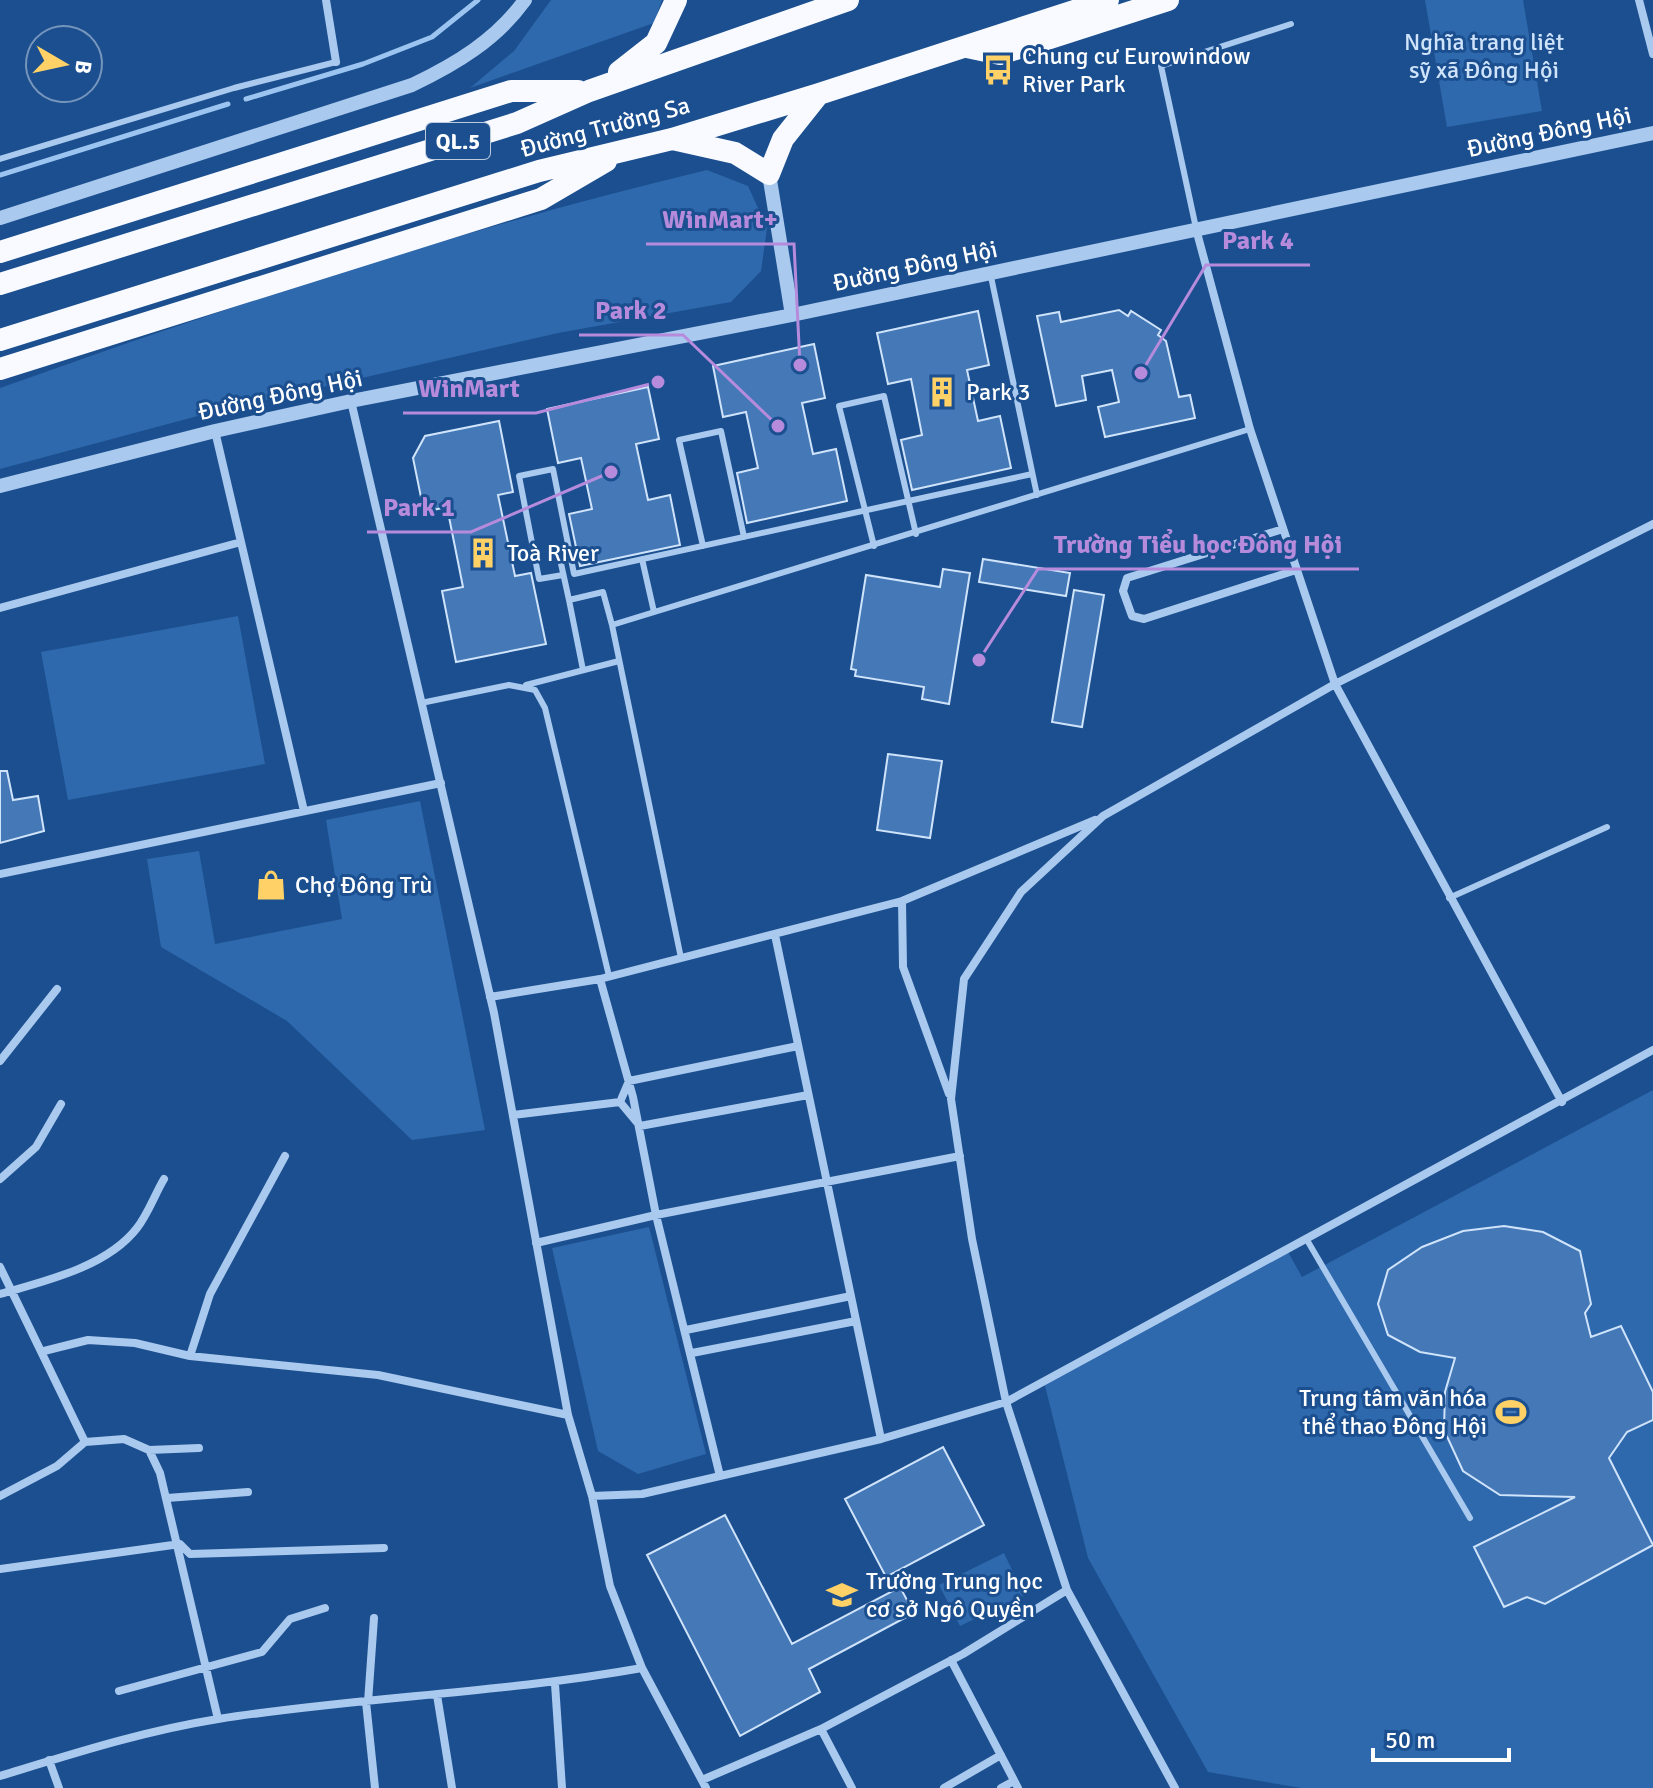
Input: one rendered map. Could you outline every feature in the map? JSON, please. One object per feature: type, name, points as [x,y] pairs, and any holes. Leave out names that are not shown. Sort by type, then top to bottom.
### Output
[{"type":"highway","points":[[0,252],[511,91],[589,91],[656,43],[676,0]]},
{"type":"highway","name":"Đường Trường Sa","points":[[0,284],[517,123],[589,91],[848,0]]},
{"type":"highway","name":"Đường Trường Sa","points":[[0,340],[74,314],[539,171],[672,139],[819,94],[1108,0]]},
{"type":"highway","name":"Đường Trường Sa","points":[[965,46],[1000,54],[1168,0]]},
{"type":"highway","points":[[672,139],[735,153],[769,174],[783,139],[819,94]]},
{"type":"highway","points":[[0,369],[541,199],[628,148]]},
{"type":"street","points":[[326,0],[336,62]]},
{"type":"street","points":[[0,218],[412,85],[456,64],[490,39],[525,0]]},
{"type":"street","points":[[1639,0],[1653,54]]},
{"type":"street","name":"Đường Đông Hội","points":[[0,486],[215,431],[351,401],[792,315],[1653,133]]},
{"type":"street","points":[[769,174],[792,315]]},
{"type":"street","points":[[1196,228],[1250,429],[1335,684],[1562,1102]]},
{"type":"street","points":[[351,401],[490,997],[568,1415],[592,1496],[610,1586],[642,1668],[704,1784],[821,1729],[951,1660],[1067,1590]]},
{"type":"street","points":[[215,431],[304,811]]},
{"type":"street","points":[[490,997],[604,978],[902,901],[1103,816],[1335,684],[1653,524]]},
{"type":"street","points":[[1283,529],[1127,578],[1123,591],[1132,616],[1144,619],[1296,570]]},
{"type":"street","points":[[0,608],[241,542]]},
{"type":"street","points":[[0,874],[441,783]]},
{"type":"street","points":[[951,1099],[964,979],[1021,892],[1103,816]]},
{"type":"street","points":[[902,901],[903,967],[951,1099],[972,1239],[1006,1402],[1067,1590],[1175,1788]]},
{"type":"street","points":[[775,935],[881,1439]]},
{"type":"street","points":[[604,978],[640,1126],[656,1215],[720,1476]]},
{"type":"street","points":[[0,1061],[57,989]]},
{"type":"street","points":[[629,1081],[798,1046]]},
{"type":"street","points":[[592,1496],[642,1494],[881,1439],[1006,1402],[1653,1050]]},
{"type":"street","points":[[620,1102],[629,1081]]},
{"type":"street","points":[[640,1126],[808,1095]]},
{"type":"street","points":[[513,1115],[620,1102]]},
{"type":"street","points":[[620,1102],[640,1126]]},
{"type":"street","points":[[0,1179],[36,1147],[61,1104]]},
{"type":"street","points":[[190,1356],[210,1294],[285,1156]]},
{"type":"street","points":[[536,1243],[656,1215],[960,1156]]},
{"type":"street","points":[[4,1292],[62,1275],[115,1249],[138,1228],[164,1179]]},
{"type":"street","points":[[0,1267],[4,1292],[44,1351],[85,1442]]},
{"type":"street","points":[[686,1330],[851,1296]]},
{"type":"street","points":[[692,1353],[856,1321]]},
{"type":"street","points":[[44,1351],[88,1340],[135,1343],[190,1356],[378,1375],[568,1415]]},
{"type":"street","points":[[0,1496],[57,1466],[85,1442],[124,1439],[149,1450],[199,1448]]},
{"type":"street","points":[[149,1450],[180,1544],[204,1666],[218,1719]]},
{"type":"street","points":[[167,1498],[248,1492]]},
{"type":"street","points":[[180,1544],[190,1554],[384,1548]]},
{"type":"street","points":[[0,1569],[180,1544]]},
{"type":"street","points":[[119,1691],[264,1651],[290,1619],[325,1608]]},
{"type":"street","points":[[374,1618],[367,1702],[375,1788]]},
{"type":"street","points":[[951,1660],[1016,1784],[1001,1788]]},
{"type":"street","points":[[0,1776],[107,1741],[218,1719],[555,1684],[642,1668]]},
{"type":"street","points":[[555,1684],[562,1788]]},
{"type":"street","points":[[437,1695],[452,1788]]},
{"type":"street","points":[[821,1729],[852,1788]]},
{"type":"street","points":[[944,1788],[1001,1755]]},
{"type":"street","points":[[49,1760],[59,1788]]},
{"type":"lane","points":[[1196,228],[1161,66],[1291,24]]},
{"type":"lane","points":[[0,159],[234,88],[336,62]]},
{"type":"lane","points":[[990,272],[1037,495]]},
{"type":"lane","points":[[874,546],[839,406],[884,396],[916,534]]},
{"type":"lane","points":[[612,625],[1250,429]]},
{"type":"lane","points":[[703,546],[679,440],[721,431],[744,537]]},
{"type":"lane","points":[[563,575],[539,579],[519,476],[553,469],[574,574],[1032,474]]},
{"type":"lane","points":[[560,559],[583,670]]},
{"type":"lane","points":[[642,559],[654,612]]},
{"type":"lane","points":[[569,600],[603,592],[682,959]]},
{"type":"lane","points":[[421,703],[487,688],[524,685],[619,661]]},
{"type":"lane","points":[[524,685],[535,690],[545,708],[604,978]]},
{"type":"lane","points":[[1449,898],[1607,827]]},
{"type":"lane","points":[[1307,1240],[1470,1518]]},
{"type":"green space","points":[[551,0],[662,0],[654,23],[470,88],[514,51]]},
{"type":"green space","name":"Nghĩa trang liệt sỹ xã Đông Hội","points":[[1425,0],[1523,0],[1542,111],[1447,127]]},
{"type":"green space","points":[[707,170],[748,186],[767,228],[761,271],[731,302],[558,333],[209,413],[0,469],[0,388],[351,269],[528,216]]},
{"type":"green space","points":[[238,616],[265,764],[68,800],[41,652]]},
{"type":"green space","points":[[420,801],[485,1130],[412,1140],[287,1021],[161,947],[147,859],[199,851],[215,944],[342,919],[326,820]]},
{"type":"green space","points":[[1653,1090],[1653,1788],[1301,1788],[1208,1772],[1088,1558],[1044,1382],[1287,1250],[1302,1277]]},
{"type":"green space","points":[[649,1227],[706,1454],[638,1474],[598,1451],[552,1248]]},
{"type":"green space","points":[[1004,1553],[1024,1595],[960,1626],[939,1585]]},
{"type":"building","points":[[1119,310],[1128,316],[1131,311],[1161,330],[1158,335],[1166,341],[1179,397],[1190,395],[1195,418],[1105,437],[1098,407],[1119,402],[1112,370],[1082,376],[1086,400],[1056,406],[1037,316],[1059,312],[1061,322]]},
{"type":"building","name":"Park 3","points":[[978,311],[989,365],[967,370],[978,421],[1000,416],[1011,468],[912,490],[901,440],[922,435],[911,379],[888,384],[877,333]]},
{"type":"building","points":[[814,344],[825,398],[802,403],[813,454],[836,449],[847,501],[747,523],[737,473],[758,468],[746,412],[723,417],[713,366]]},
{"type":"building","points":[[648,387],[659,439],[636,444],[648,500],[670,495],[680,545],[580,566],[569,514],[592,509],[581,458],[558,463],[547,409]]},
{"type":"building","name":"Toà River","points":[[499,421],[513,492],[498,495],[515,576],[531,573],[546,644],[456,662],[442,591],[463,587],[447,507],[424,512],[413,458],[425,436]]},
{"type":"building","points":[[983,559],[1070,573],[1066,596],[979,582]]},
{"type":"building","points":[[943,569],[970,573],[949,704],[922,699],[924,687],[855,676],[856,670],[851,669],[866,575],[940,587]]},
{"type":"building","points":[[1074,590],[1104,595],[1082,727],[1052,722]]},
{"type":"building","points":[[888,754],[942,761],[930,838],[877,830]]},
{"type":"building","points":[[0,771],[7,771],[13,800],[38,796],[44,831],[0,843]]},
{"type":"building","name":"Trung tâm văn hóa thể thao Đông Hội","points":[[1504,1226],[1543,1232],[1580,1251],[1591,1304],[1585,1313],[1591,1337],[1621,1326],[1653,1392],[1653,1420],[1627,1432],[1609,1458],[1653,1545],[1545,1604],[1527,1597],[1504,1607],[1474,1547],[1575,1497],[1500,1495],[1463,1471],[1444,1430],[1445,1392],[1455,1358],[1420,1352],[1388,1335],[1378,1304],[1388,1270],[1422,1247],[1463,1231]]},
{"type":"building","points":[[943,1447],[984,1525],[886,1577],[845,1499]]},
{"type":"building","points":[[725,1515],[792,1644],[900,1587],[914,1613],[809,1669],[820,1692],[740,1736],[647,1555]]},
{"type":"waterway","points":[[246,99],[363,64],[432,37],[478,0]]},
{"type":"waterway","points":[[0,175],[228,104]]},
{"type":"place","name":"Chung cư Eurowindow River Park","points":[[998,70]]},
{"type":"place","name":"WinMart+","points":[[800,365]]},
{"type":"place","name":"Park 4","points":[[1141,373]]},
{"type":"place","name":"WinMart","points":[[658,382]]},
{"type":"place","name":"Park 3","points":[[942,392]]},
{"type":"place","name":"Park 2","points":[[778,426]]},
{"type":"place","name":"Park 1","points":[[611,472]]},
{"type":"place","name":"Toà River","points":[[483,553]]},
{"type":"place","name":"Trường Tiểu học Đông Hội","points":[[979,660]]},
{"type":"place","name":"Chợ Đông Trù","points":[[271,885]]},
{"type":"place","name":"Trung tâm văn hóa thể thao Đông Hội","points":[[1511,1412]]},
{"type":"place","name":"Trường Trung học cơ sở Ngô Quyền","points":[[842,1595]]}]
